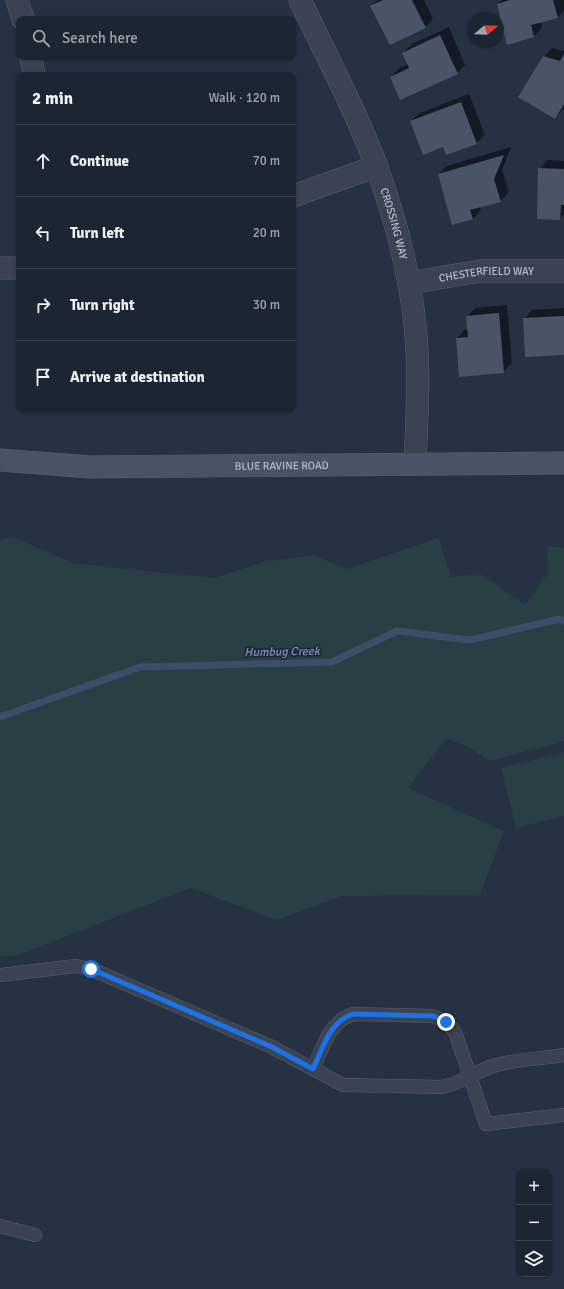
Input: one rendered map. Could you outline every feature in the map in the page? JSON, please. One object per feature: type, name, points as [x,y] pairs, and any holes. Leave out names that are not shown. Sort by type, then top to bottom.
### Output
[{"type":"main road","name":"BLUE RAVINE ROAD","points":[[0,460],[90,467],[564,463]]},
{"type":"street","points":[[17,0],[22,16]]},
{"type":"street","name":"CROSSING WAY","points":[[300,0],[366,138],[377,166],[392,213],[409,283],[415,324],[419,370],[415,464]]},
{"type":"street","points":[[32,60],[34,72]]},
{"type":"street","points":[[296,195],[377,166]]},
{"type":"street","points":[[0,268],[16,268]]},
{"type":"street","name":"CHESTERFIELD WAY","points":[[409,283],[480,271],[564,271]]},
{"type":"lane","points":[[0,975],[76,966],[91,969],[272,1047],[343,1085],[441,1087],[454,1085],[494,1066],[564,1055]]},
{"type":"lane","points":[[313,1069],[329,1033],[334,1025],[345,1017],[353,1014],[433,1016],[446,1022],[455,1032],[486,1124],[564,1114]]},
{"type":"lane","points":[[0,1226],[35,1235]]},
{"type":"green space","points":[[13,537],[73,563],[214,578],[263,562],[313,555],[346,569],[438,538],[451,577],[480,574],[525,605],[548,573],[547,546],[564,548],[564,741],[489,761],[467,746],[446,739],[408,788],[504,831],[480,895],[341,896],[277,920],[190,888],[19,955],[0,957],[0,540]]},
{"type":"green space","points":[[564,753],[564,816],[516,828],[501,768]]},
{"type":"building","points":[[383,0],[412,0],[426,28],[390,45],[370,6]]},
{"type":"building","points":[[510,0],[553,0],[558,18],[531,25],[534,37],[507,45],[504,33],[504,12],[499,12],[497,4]]},
{"type":"building","points":[[440,35],[458,74],[400,100],[390,77],[409,68],[402,53]]},
{"type":"building","points":[[564,54],[564,104],[555,119],[518,97],[543,56],[560,61]]},
{"type":"building","points":[[461,102],[477,144],[446,155],[443,147],[423,155],[410,121]]},
{"type":"building","points":[[504,155],[494,179],[501,202],[470,210],[473,219],[452,225],[438,174]]},
{"type":"building","points":[[538,168],[564,169],[564,205],[561,205],[560,220],[537,219]]},
{"type":"building","points":[[499,313],[504,373],[459,377],[456,338],[468,337],[466,316]]},
{"type":"building","points":[[564,316],[564,355],[525,357],[523,318]]},
{"type":"waterway","name":"Humbug Creek","points":[[0,717],[140,667],[332,662],[397,631],[470,640],[559,619],[564,621]]},
{"type":"route","points":[[91,969],[272,1047],[313,1069],[334,1025],[345,1017],[353,1014],[433,1016],[446,1022]]}]
